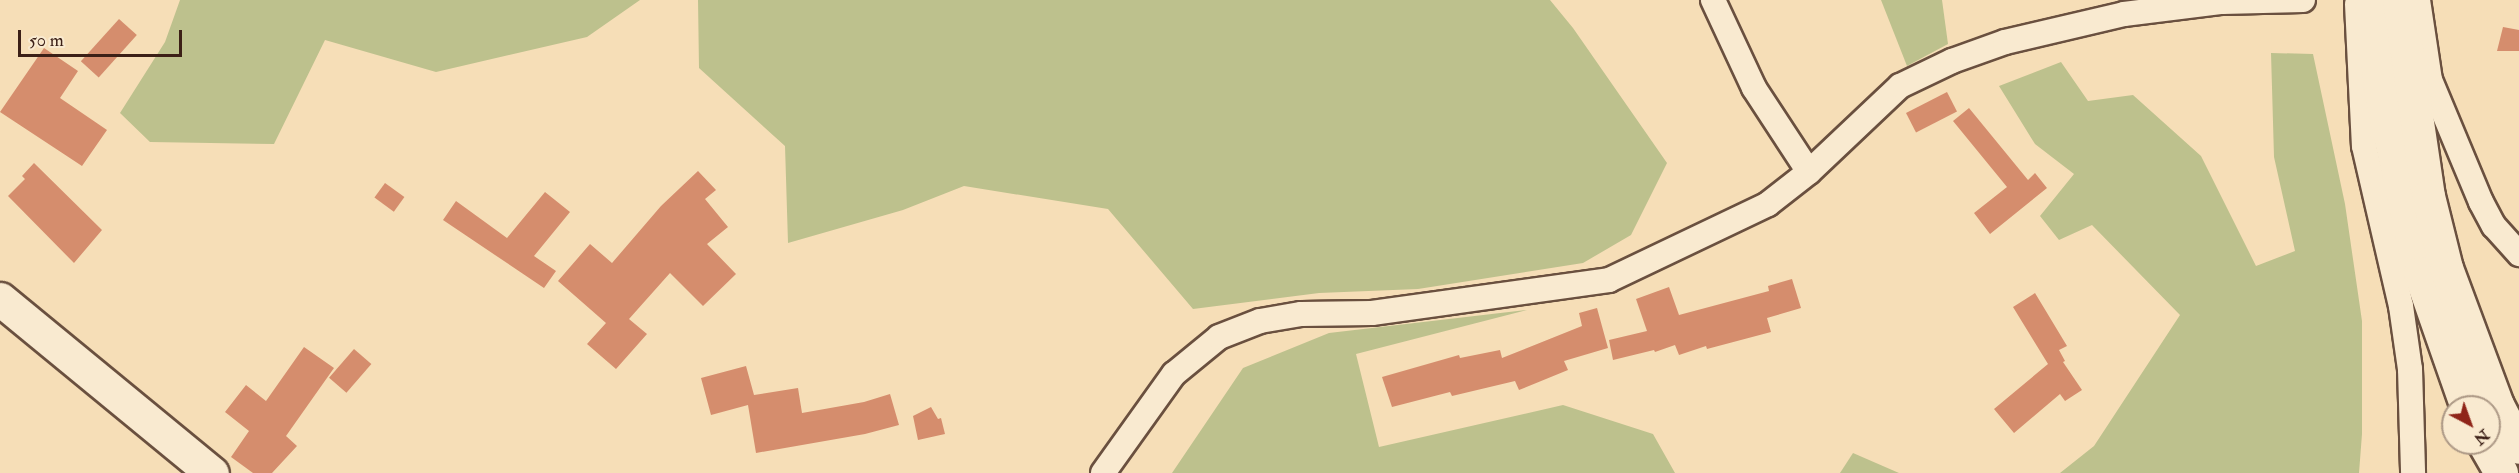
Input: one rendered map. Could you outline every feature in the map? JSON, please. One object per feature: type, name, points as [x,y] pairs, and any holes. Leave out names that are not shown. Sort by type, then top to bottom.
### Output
[{"type":"street","points":[[1713,0],[1754,88],[1809,172]]},
{"type":"street","points":[[1103,473],[1174,374],[1220,337],[1260,321],[1301,314],[1372,313],[1609,280],[1768,204],[1809,172],[1900,86],[1952,61],[2005,42],[2124,14],[2222,1],[2303,0]]},
{"type":"street","points":[[2357,0],[2364,146],[2401,306],[2410,369],[2414,473]]},
{"type":"street","points":[[2371,0],[2380,90],[2420,273],[2463,395]]},
{"type":"street","points":[[2400,0],[2426,184],[2446,268],[2497,405],[2519,447]]},
{"type":"street","points":[[2418,0],[2430,80],[2481,202],[2494,226],[2519,254]]},
{"type":"street","points":[[0,299],[212,473]]},
{"type":"street","points":[[2491,455],[2501,473]]},
{"type":"green space","points":[[180,0],[640,0],[587,37],[436,72],[325,40],[274,144],[150,142],[120,113],[165,42]]},
{"type":"green space","points":[[698,0],[1550,0],[1573,28],[1667,163],[1631,235],[1583,263],[1418,289],[1319,293],[1193,309],[1108,209],[964,186],[903,210],[788,243],[785,146],[699,68]]},
{"type":"green space","points":[[1881,0],[1942,0],[1948,44],[1907,66]]},
{"type":"green space","points":[[2271,53],[2313,54],[2345,204],[2362,321],[2362,434],[2359,473],[2060,473],[2094,446],[2180,315],[2092,225],[2059,240],[2040,216],[2074,174],[2035,144],[1999,86],[2061,62],[2088,101],[2133,95],[2201,156],[2256,266],[2295,251],[2274,157]]},
{"type":"green space","points":[[1527,310],[1356,354],[1379,447],[1563,405],[1653,434],[1675,473],[1172,473],[1243,368],[1329,333]]},
{"type":"green space","points":[[1853,453],[1899,473],[1840,473]]},
{"type":"building","points":[[119,19],[137,35],[99,77],[81,61]]},
{"type":"building","points":[[2503,27],[2519,30],[2519,51],[2497,51]]},
{"type":"building","points":[[44,48],[78,71],[60,98],[107,130],[82,166],[0,112]]},
{"type":"building","points":[[1947,92],[1957,112],[1916,132],[1906,113]]},
{"type":"building","points":[[1969,108],[2028,180],[2035,173],[2047,188],[1990,234],[1974,213],[2007,187],[1953,121]]},
{"type":"building","points":[[34,163],[102,230],[74,263],[8,196],[25,179],[22,176]]},
{"type":"building","points":[[698,171],[716,190],[705,199],[728,227],[707,244],[736,274],[703,306],[670,273],[629,319],[647,334],[616,369],[587,344],[606,323],[558,281],[590,244],[612,263],[661,206]]},
{"type":"building","points":[[385,183],[404,197],[394,212],[374,198]]},
{"type":"building","points":[[545,192],[570,212],[534,256],[556,271],[544,288],[443,220],[456,201],[507,238]]},
{"type":"building","points":[[1792,279],[1801,308],[1767,318],[1771,332],[1707,349],[1706,346],[1679,355],[1675,345],[1655,352],[1654,350],[1613,360],[1609,340],[1647,331],[1636,299],[1669,287],[1679,315],[1769,291],[1768,286]]},
{"type":"building","points":[[2035,293],[2067,346],[2059,350],[2065,361],[2063,362],[2082,390],[2065,401],[2060,394],[2014,433],[1994,409],[2048,364],[2013,307]]},
{"type":"building","points":[[1597,308],[1608,348],[1564,361],[1568,370],[1519,390],[1515,381],[1452,396],[1450,392],[1392,407],[1382,377],[1459,355],[1460,358],[1500,350],[1502,358],[1582,326],[1579,313]]},
{"type":"building","points":[[304,347],[334,368],[286,436],[297,446],[272,473],[253,473],[231,457],[249,431],[225,412],[246,385],[266,401]]},
{"type":"building","points":[[354,349],[371,364],[346,393],[329,378]]},
{"type":"building","points":[[746,366],[754,395],[798,388],[802,413],[864,402],[890,394],[899,425],[865,434],[756,453],[748,405],[711,415],[701,378]]},
{"type":"building","points":[[931,407],[938,419],[941,418],[945,434],[918,440],[913,416]]}]
